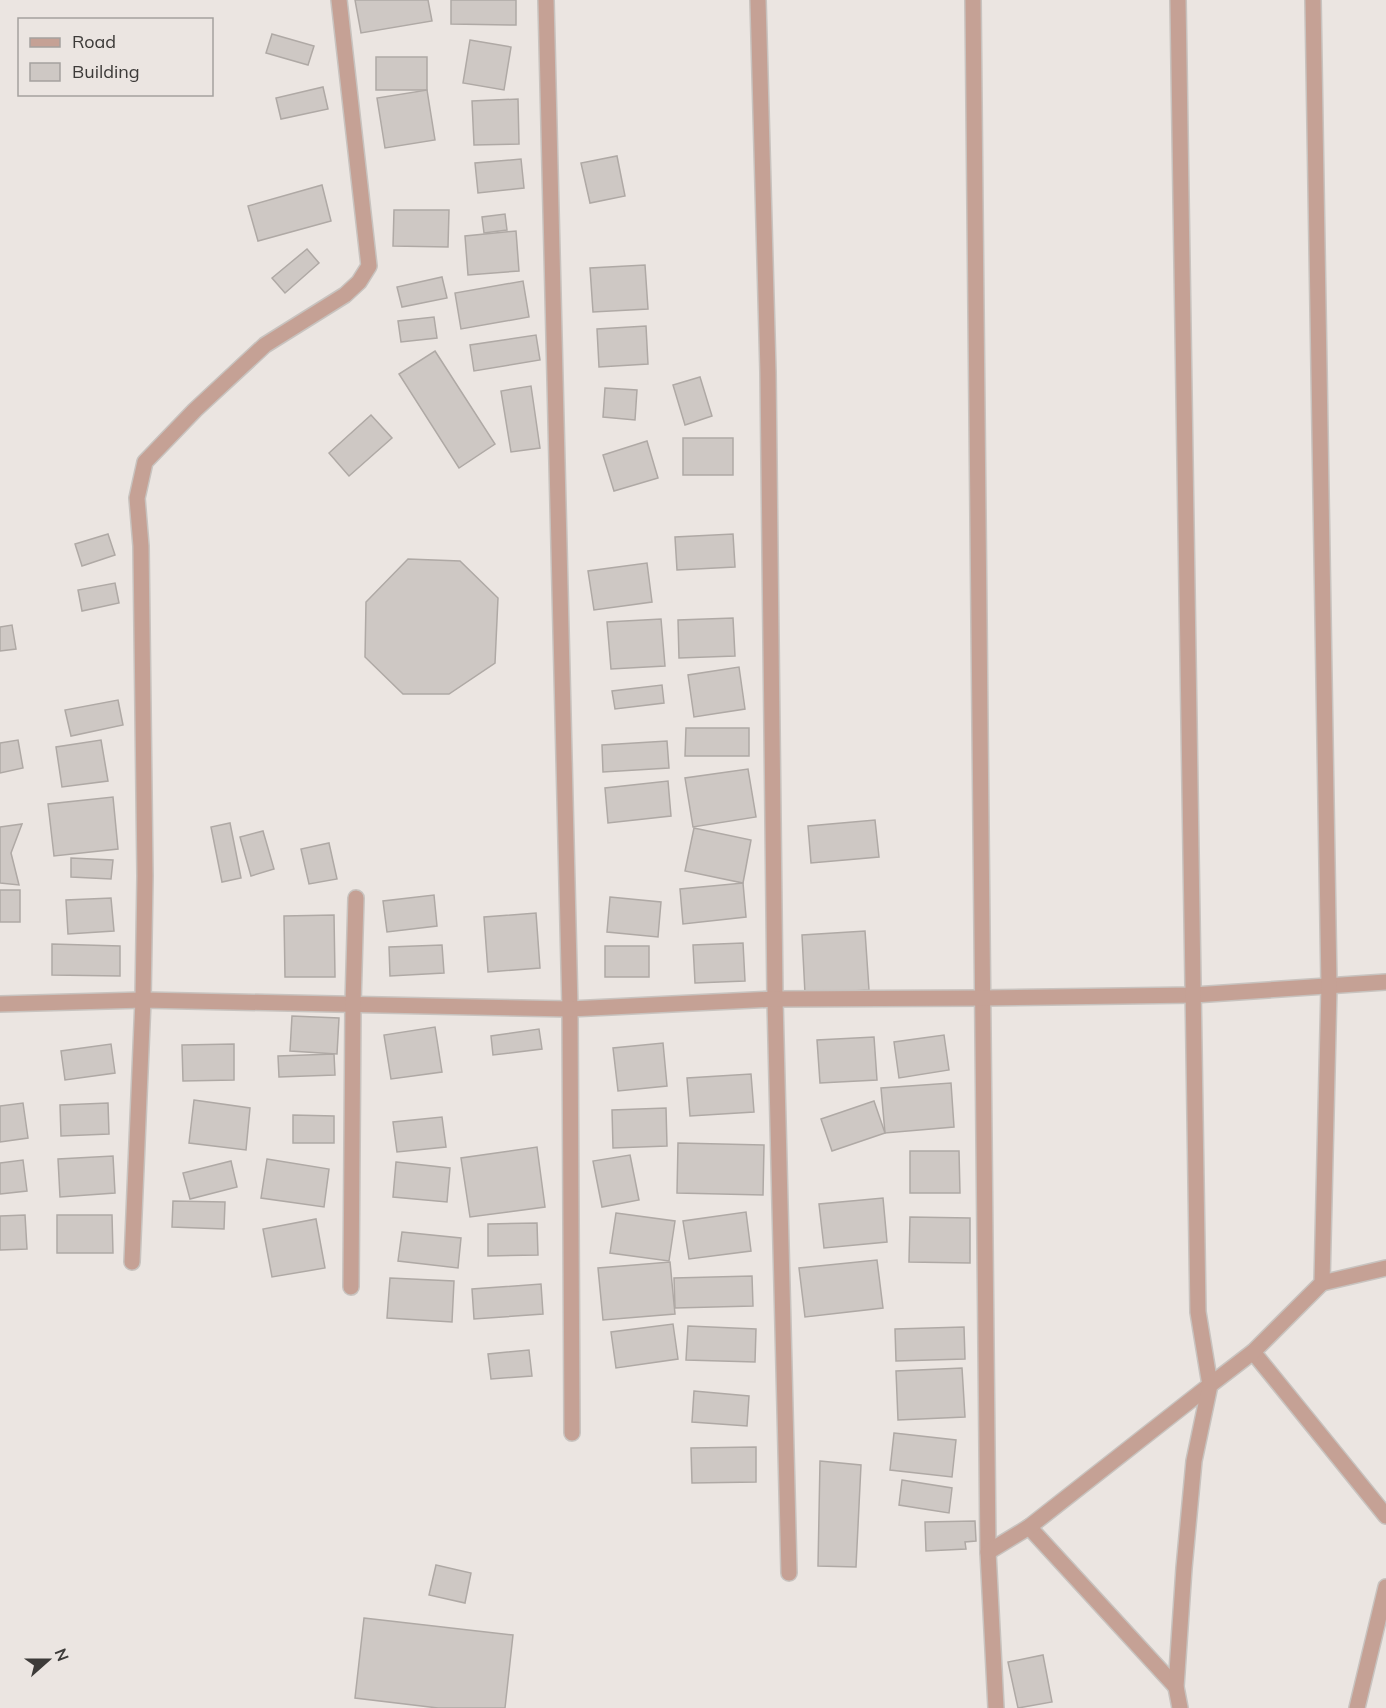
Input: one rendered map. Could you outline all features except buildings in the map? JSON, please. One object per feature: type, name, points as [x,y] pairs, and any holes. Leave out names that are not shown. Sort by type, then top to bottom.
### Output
[{"type":"street","points":[[132,1262],[143,1000],[145,876],[141,546],[138,498],[146,462],[195,410],[265,345],[345,295],[359,282],[369,266],[339,0]]},
{"type":"street","points":[[546,0],[570,1009],[572,1433]]},
{"type":"street","points":[[758,0],[768,372],[775,999],[789,1573]]},
{"type":"street","points":[[973,0],[988,1552],[996,1708]]},
{"type":"street","points":[[1178,0],[1198,1312],[1210,1385],[1194,1461],[1184,1568],[1176,1687],[1180,1708]]},
{"type":"street","points":[[1313,0],[1329,986],[1322,1283]]},
{"type":"street","points":[[351,1287],[356,898]]},
{"type":"street","points":[[0,1004],[143,1000],[570,1009],[775,999],[983,999],[1194,995],[1386,982]]},
{"type":"street","points":[[988,1552],[1029,1527],[1253,1352],[1322,1283],[1386,1268]]},
{"type":"street","points":[[1253,1352],[1386,1516]]},
{"type":"street","points":[[1029,1527],[1176,1687]]},
{"type":"street","points":[[1357,1708],[1386,1587]]}]
